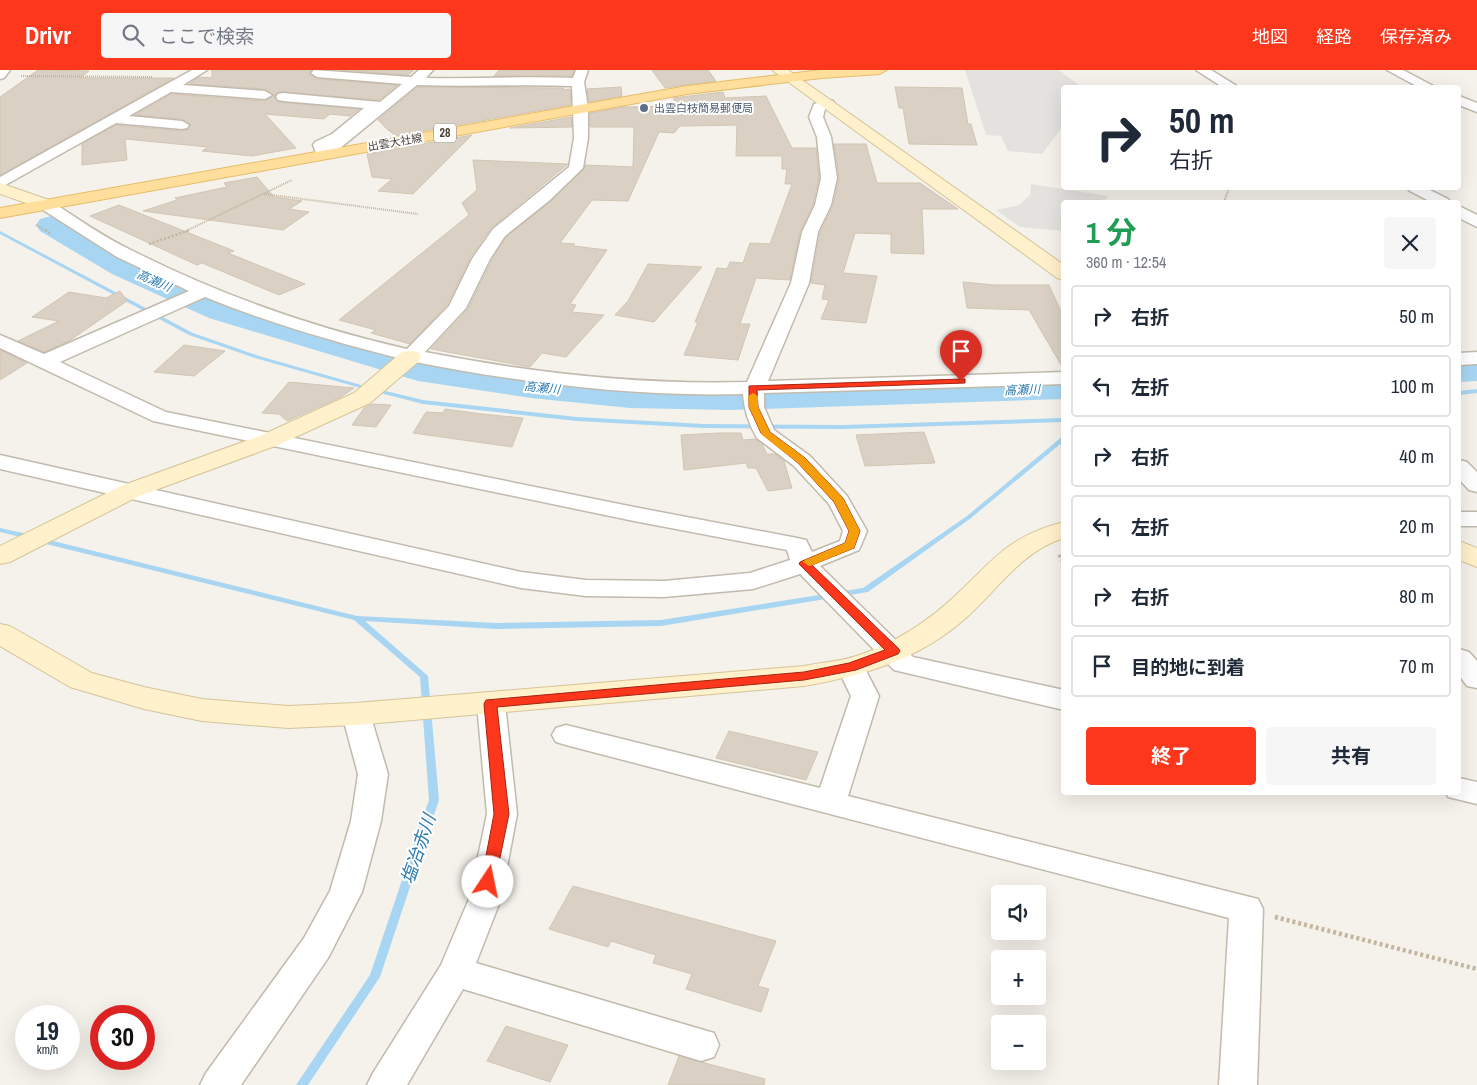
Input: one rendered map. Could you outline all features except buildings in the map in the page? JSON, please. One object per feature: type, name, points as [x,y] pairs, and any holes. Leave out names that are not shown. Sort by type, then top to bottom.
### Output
[{"type":"main road","name":"出雲大社線","points":[[6,212],[687,90],[786,74],[880,70]]},
{"type":"street","points":[[0,74],[4,70]]},
{"type":"street","points":[[0,183],[201,70]]},
{"type":"street","points":[[283,97],[376,105],[337,138],[320,145],[323,156],[427,70]]},
{"type":"street","points":[[1202,70],[1229,85]]},
{"type":"street","points":[[1393,70],[1425,85]]},
{"type":"street","points":[[0,556],[130,491],[270,440],[362,398],[410,357],[457,308],[481,259],[499,233],[544,197],[576,168],[581,138],[580,76],[478,83],[414,81],[317,73]]},
{"type":"street","points":[[786,74],[1061,272]]},
{"type":"street","points":[[168,88],[265,95]]},
{"type":"street","points":[[1461,101],[1477,108]]},
{"type":"street","points":[[0,462],[521,580],[576,587],[664,589],[753,582],[850,545],[855,531],[839,500],[802,460],[766,433],[754,407],[753,388],[760,378],[800,283],[810,232],[823,205],[829,178],[824,137],[816,117],[819,107],[828,104]]},
{"type":"street","points":[[114,119],[182,125]]},
{"type":"street","points":[[0,188],[46,205],[122,252],[204,291],[292,323],[410,357],[560,381],[652,389],[753,388],[1061,378]]},
{"type":"street","points":[[1419,190],[1438,200]]},
{"type":"street","points":[[1461,213],[1477,222]]},
{"type":"street","points":[[43,362],[204,291]]},
{"type":"street","points":[[0,341],[160,417],[634,514],[797,545],[804,564],[894,651],[904,664],[1061,699]]},
{"type":"street","points":[[1461,359],[1477,358]]},
{"type":"street","points":[[1461,470],[1477,485]]},
{"type":"street","points":[[1461,519],[1477,519]]},
{"type":"street","points":[[0,633],[81,680],[144,698],[202,710],[288,717],[491,704],[804,676],[852,667],[894,651],[924,634],[956,611],[1000,564],[1035,539],[1061,531]]},
{"type":"street","points":[[1461,550],[1477,559]]},
{"type":"street","points":[[1461,660],[1477,679]]},
{"type":"street","points":[[831,801],[865,696],[852,667]]},
{"type":"street","points":[[386,1085],[455,972],[485,899],[502,814],[491,704]]},
{"type":"street","points":[[219,1085],[316,948],[346,892],[366,821],[373,774],[356,714]]},
{"type":"street","points":[[566,735],[831,801],[1246,909],[1238,1085]]},
{"type":"street","points":[[1461,789],[1477,793]]},
{"type":"street","points":[[455,972],[701,1044]]},
{"type":"path","points":[[19,76],[188,77]]},
{"type":"path","points":[[122,252],[198,227],[310,171],[323,156]]},
{"type":"path","points":[[264,194],[418,214]]},
{"type":"path","points":[[1246,909],[1477,970]]},
{"type":"shaded area","points":[[965,70],[1059,70],[1078,85],[1061,85],[1061,129],[1042,154],[1008,151],[1001,136],[986,135]]},
{"type":"shaded area","points":[[1031,184],[1108,196],[1105,200],[1061,200],[1061,231],[1020,227],[996,210],[1019,205],[1030,195]]},
{"type":"waterway","name":"高瀬川","points":[[51,225],[123,267],[221,311],[418,370],[531,387],[630,397],[731,399],[1061,388]]},
{"type":"waterway","points":[[0,232],[191,334],[257,357],[423,402],[577,419],[704,426],[843,427],[1061,420]]},
{"type":"waterway","name":"高瀬川","points":[[1461,371],[1477,370]]},
{"type":"waterway","points":[[1461,393],[1477,391]]},
{"type":"waterway","points":[[357,618],[496,626],[661,623],[865,590],[969,517],[1061,440]]},
{"type":"waterway","points":[[0,530],[29,537]]},
{"type":"waterway","points":[[41,540],[357,618]]},
{"type":"waterway","name":"塩冶赤川","points":[[302,1085],[375,977],[434,800],[424,676],[357,618]]},
{"type":"slow traffic","points":[[753,396],[754,407],[766,433],[802,460],[839,500],[855,531],[850,545],[809,562]]},
{"type":"place","name":"出雲白枝簡易郵便局","points":[[644,108]]},
{"type":"route","points":[[488,882],[502,814],[491,704],[804,676],[852,667],[894,651],[804,564],[850,545],[855,531],[839,500],[802,460],[766,433],[754,407],[753,388],[961,381]]}]
